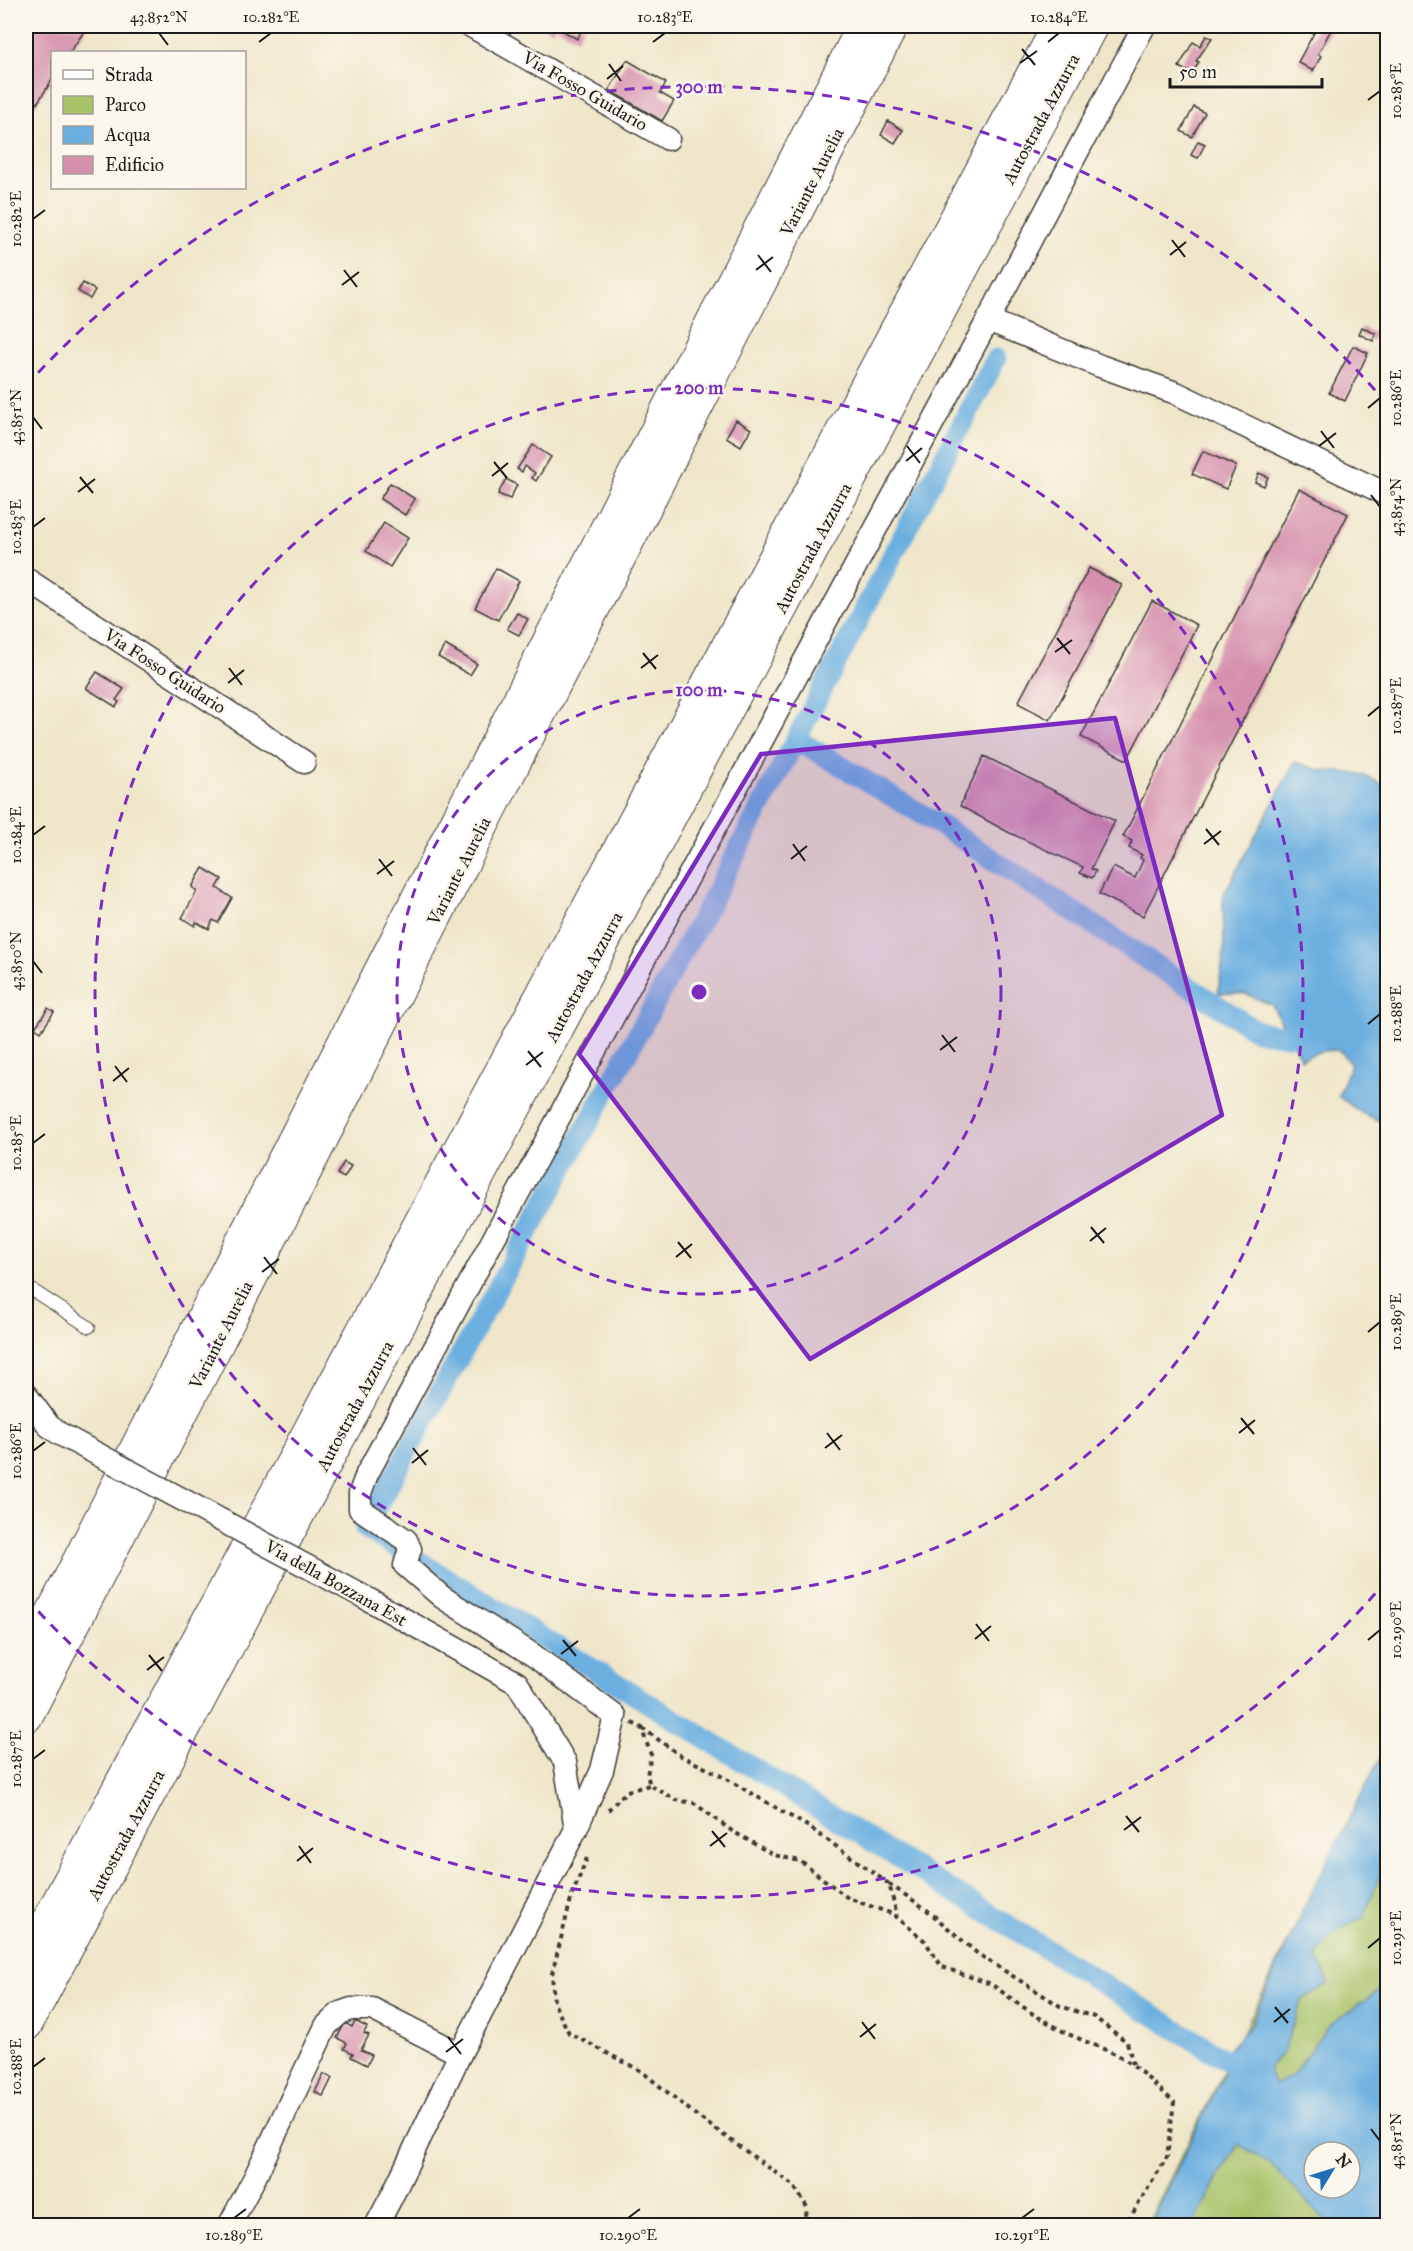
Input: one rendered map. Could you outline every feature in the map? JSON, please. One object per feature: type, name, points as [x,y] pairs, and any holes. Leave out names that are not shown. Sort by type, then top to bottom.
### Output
[{"type":"highway","name":"Variante Aurelia","points":[[26,1665],[864,26]]},
{"type":"highway","name":"Variante Aurelia","points":[[26,1716],[891,26]]},
{"type":"highway","name":"Autostrada Azzurra","points":[[26,1963],[1059,26]]},
{"type":"highway","name":"Autostrada Azzurra","points":[[26,2024],[1091,26]]},
{"type":"street","name":"Via Fosso Guidario","points":[[471,26],[668,139]]},
{"type":"street","points":[[376,2226],[460,2054],[576,1829],[602,1770],[615,1716],[533,1655],[442,1597],[407,1557],[406,1540],[360,1509],[360,1493],[367,1474],[1144,26]]},
{"type":"street","points":[[988,320],[1100,366],[1176,393],[1388,495]]},
{"type":"street","name":"Via Fosso Guidario","points":[[26,579],[303,762]]},
{"type":"street","name":"Via della Bozzana Est","points":[[26,1395],[49,1426],[60,1434],[366,1598],[517,1683],[565,1762],[576,1829]]},
{"type":"street","points":[[229,2226],[255,2177],[326,2026],[340,2013],[351,2009],[372,2009],[460,2054]]},
{"type":"lane","points":[[26,1286],[89,1327]]},
{"type":"path","points":[[615,1716],[641,1727],[681,1755],[809,1827],[926,1909],[978,1954],[1060,2006],[1094,2017],[1127,2042],[1133,2065]]},
{"type":"path","points":[[641,1727],[651,1755],[647,1775],[650,1785],[676,1800],[694,1803],[732,1831],[774,1855],[800,1861],[848,1898],[893,1914],[925,1941],[942,1967],[991,1984],[1033,2014],[1068,2034],[1118,2055],[1133,2065],[1174,2102],[1167,2157],[1125,2226]]},
{"type":"path","points":[[604,1813],[627,1791],[650,1785]]},
{"type":"path","points":[[588,1854],[572,1895],[552,1974],[554,2003],[569,2033],[641,2071],[697,2116],[793,2185],[807,2207],[805,2226]]},
{"type":"path","points":[[888,1884],[898,1918]]},
{"type":"highlighted area","points":[[1115,718],[1222,1115],[810,1359],[579,1054],[761,754]]},
{"type":"green space","points":[[1387,1744],[1387,2225],[1147,2225]]},
{"type":"water","points":[[1295,762],[1319,770],[1360,774],[1387,786],[1387,1124],[1362,1113],[1338,1096],[1351,1065],[1339,1050],[1321,1051],[1301,1059],[1272,1005],[1246,994],[1218,993],[1224,952],[1223,896]]},
{"type":"water","points":[[1387,1745],[1387,1855],[1364,1917],[1333,1933],[1316,1956],[1329,1983],[1302,2000],[1283,2052],[1269,2068],[1274,2085],[1292,2076],[1329,2025],[1387,1986],[1387,2225],[1330,2225],[1305,2200],[1362,2200],[1362,2140],[1302,2140],[1302,2197],[1269,2163],[1238,2144],[1218,2177],[1194,2225],[1150,2225],[1224,2073],[1229,2049],[1250,2026],[1310,1895]]},
{"type":"building","points":[[26,26],[88,26],[71,51],[51,51],[51,82],[26,121]]},
{"type":"building","points":[[543,26],[555,26],[552,31]]},
{"type":"building","points":[[555,26],[584,26],[577,39]]},
{"type":"building","points":[[1318,26],[1333,26],[1318,54],[1321,56],[1313,71],[1298,62]]},
{"type":"building","points":[[1206,36],[1212,38],[1196,61],[1199,62],[1192,74],[1179,67],[1193,42],[1200,46]]},
{"type":"building","points":[[627,60],[666,83],[660,93],[674,101],[662,121],[609,90]]},
{"type":"building","points":[[1194,107],[1205,113],[1192,137],[1181,131]]},
{"type":"building","points":[[888,121],[903,130],[895,143],[881,135]]},
{"type":"building","points":[[1198,141],[1205,144],[1198,158],[1191,155]]},
{"type":"building","points":[[83,283],[95,290],[90,299],[78,291]]},
{"type":"building","points":[[1362,327],[1376,334],[1373,341],[1359,334]]},
{"type":"building","points":[[1353,346],[1368,353],[1345,401],[1329,393]]},
{"type":"building","points":[[736,420],[751,429],[741,446],[726,437]]},
{"type":"building","points":[[533,445],[551,457],[536,481],[532,478],[535,473],[525,466],[522,472],[517,469]]},
{"type":"building","points":[[1203,451],[1236,466],[1226,489],[1192,474]]},
{"type":"building","points":[[1259,473],[1268,477],[1264,486],[1255,482]]},
{"type":"building","points":[[506,479],[517,485],[510,499],[498,494]]},
{"type":"building","points":[[390,483],[415,499],[405,515],[380,499]]},
{"type":"building","points":[[1299,489],[1348,514],[1143,916],[1099,894],[1113,867],[1135,878],[1143,860],[1140,858],[1142,855],[1129,848],[1132,841],[1123,837]]},
{"type":"building","points":[[384,523],[408,538],[390,567],[366,551]]},
{"type":"building","points":[[496,568],[519,581],[498,620],[475,608]]},
{"type":"building","points":[[1089,568],[1122,585],[1050,720],[1018,703]]},
{"type":"building","points":[[1152,601],[1197,625],[1127,760],[1081,737]]},
{"type":"building","points":[[517,613],[528,619],[519,635],[507,629]]},
{"type":"building","points":[[445,645],[477,664],[470,675],[438,657]]},
{"type":"building","points":[[97,672],[124,689],[116,700],[119,702],[116,707],[86,688]]},
{"type":"building","points":[[984,756],[1115,821],[1091,869],[1096,871],[1092,878],[1080,873],[1083,867],[1008,832],[960,806]]},
{"type":"building","points":[[203,868],[222,879],[217,888],[232,898],[218,923],[213,920],[209,929],[196,922],[195,926],[182,918],[197,891],[192,887]]},
{"type":"building","points":[[48,1008],[54,1012],[41,1032],[35,1028]]},
{"type":"building","points":[[344,1162],[351,1166],[344,1178],[337,1174]]},
{"type":"building","points":[[355,2021],[367,2027],[364,2033],[369,2035],[361,2050],[372,2055],[367,2065],[351,2057],[353,2053],[344,2049],[347,2043],[337,2038],[345,2023],[352,2027]]},
{"type":"building","points":[[324,2074],[332,2078],[323,2096],[315,2092]]},
{"type":"waterway","points":[[996,359],[710,903],[365,1528],[1226,2060]]},
{"type":"waterway","points":[[796,739],[943,827],[1257,1031],[1287,1036]]}]
